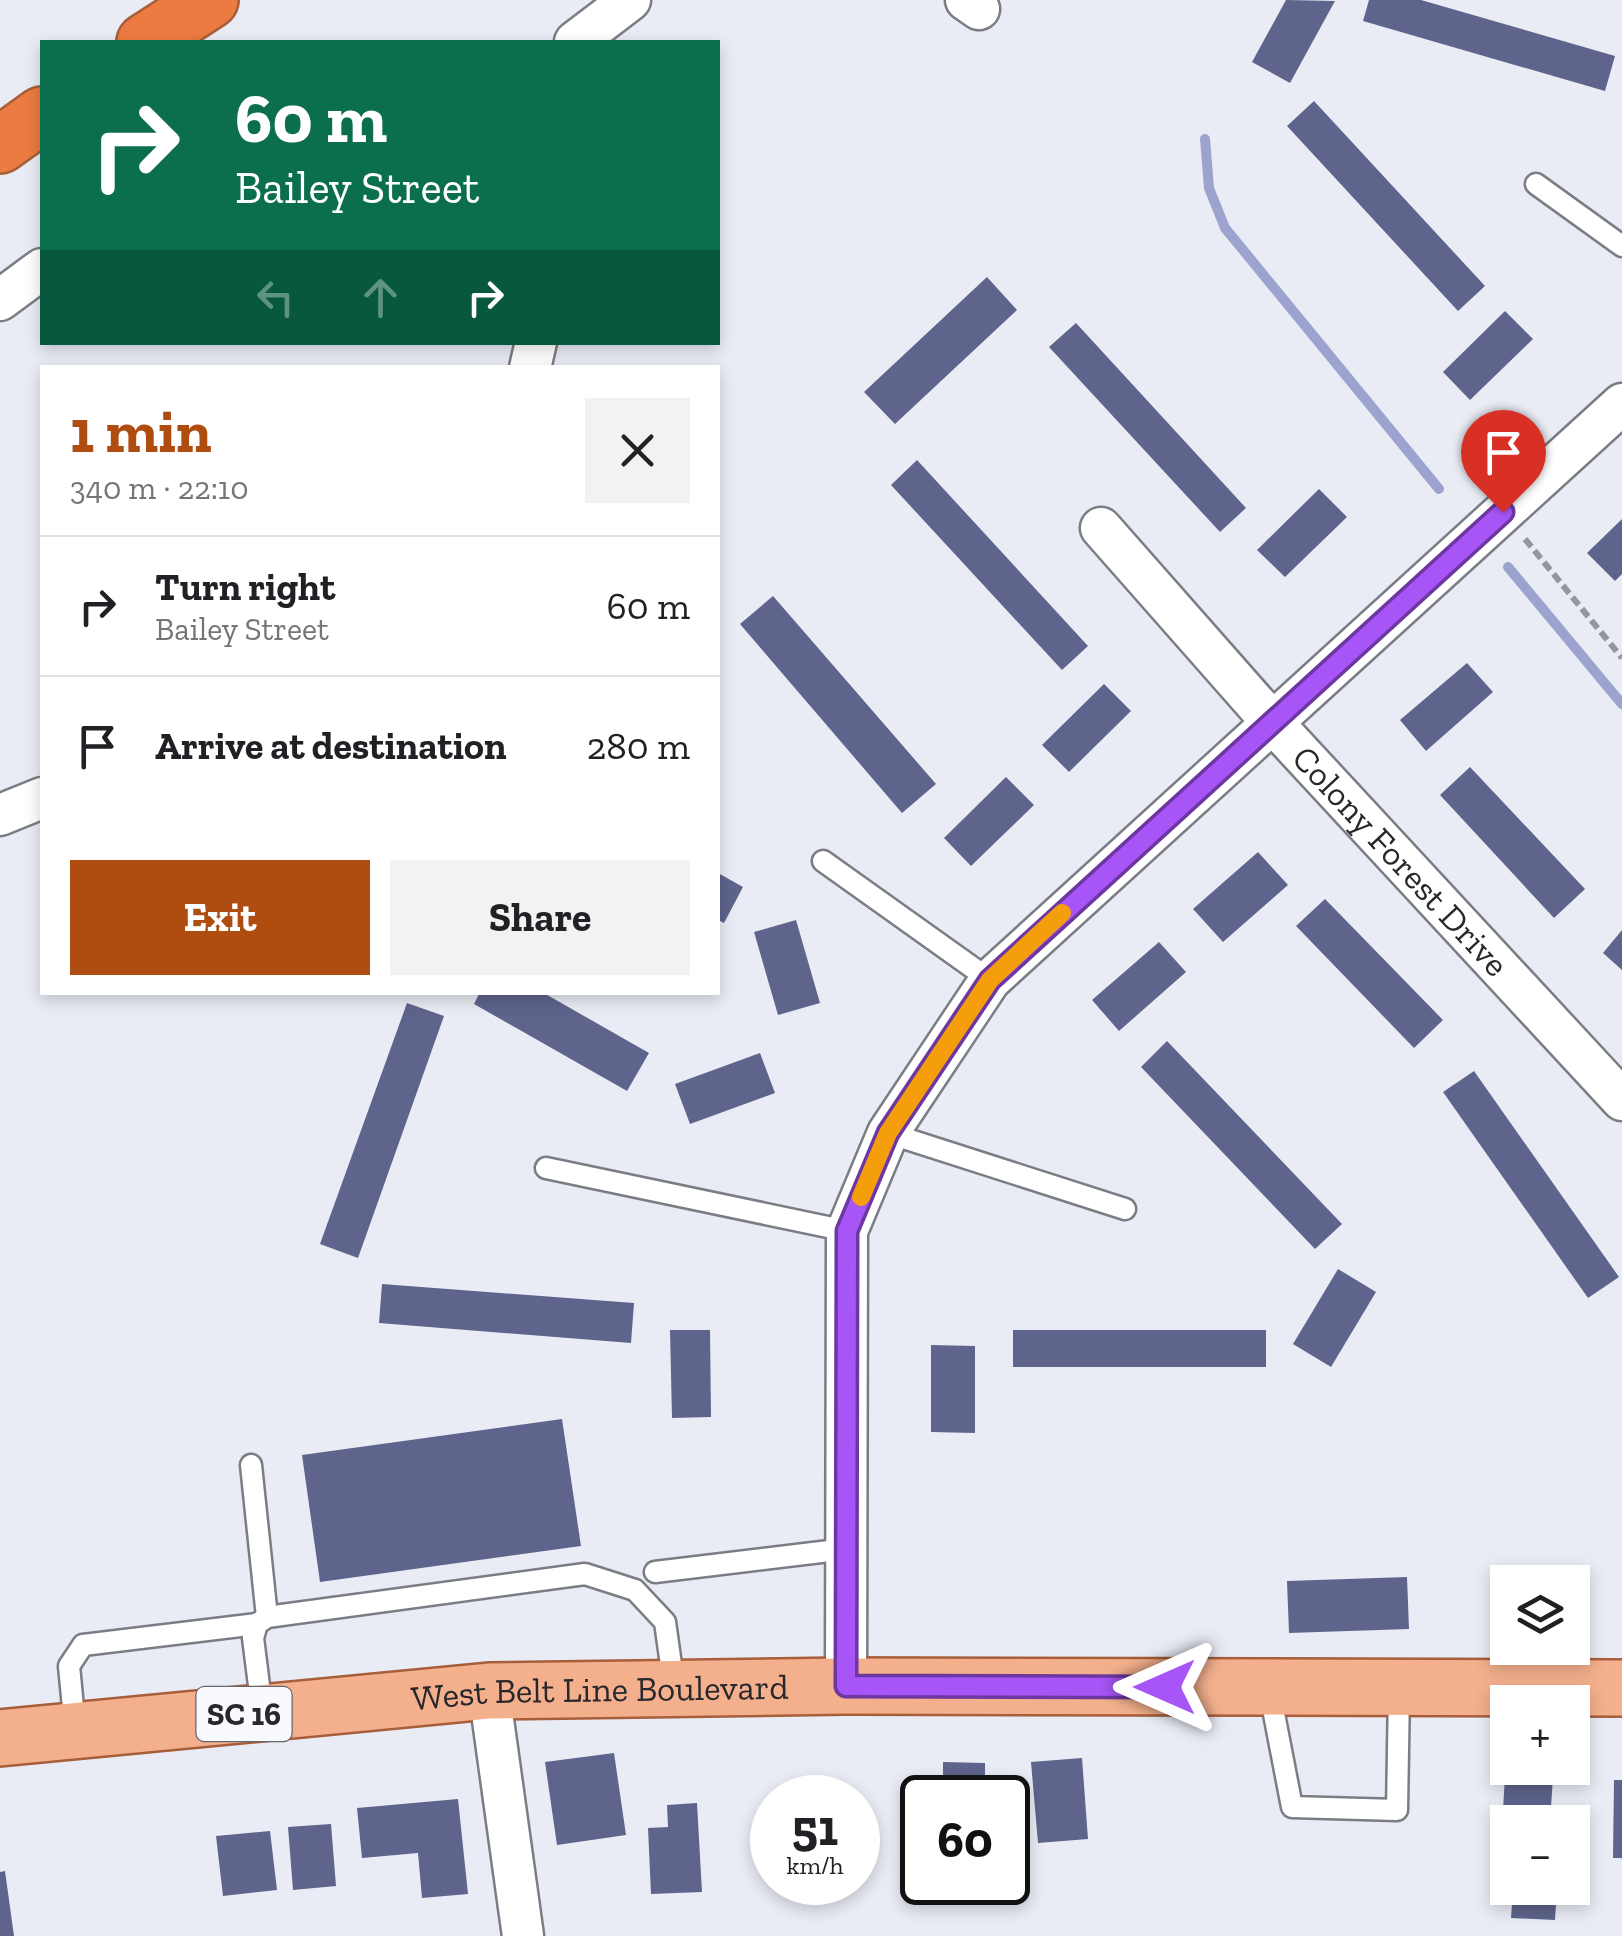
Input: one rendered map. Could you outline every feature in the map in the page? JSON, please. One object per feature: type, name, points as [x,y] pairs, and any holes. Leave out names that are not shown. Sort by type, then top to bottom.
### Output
[{"type":"highway","points":[[148,40],[210,0]]},
{"type":"highway","points":[[0,145],[40,115]]},
{"type":"main road","name":"West Belt Line Boulevard","points":[[0,1738],[488,1691],[846,1686],[1622,1688]]},
{"type":"street","points":[[578,40],[630,0]]},
{"type":"street","points":[[0,300],[40,270]]},
{"type":"street","points":[[846,1686],[847,1231],[888,1133],[990,980],[1622,404]]},
{"type":"street","name":"Colony Forest Drive","points":[[1101,528],[1271,721],[1622,1100]]},
{"type":"street","points":[[0,815],[40,799]]},
{"type":"street","points":[[488,1691],[524,1936]]},
{"type":"lane","points":[[1536,184],[1622,246]]},
{"type":"lane","points":[[823,862],[990,980]]},
{"type":"lane","points":[[888,1133],[1125,1208]]},
{"type":"lane","points":[[546,1168],[847,1231]]},
{"type":"lane","points":[[251,1465],[262,1621],[253,1638],[262,1712]]},
{"type":"lane","points":[[654,1572],[846,1549]]},
{"type":"lane","points":[[75,1730],[69,1666],[83,1645],[584,1574],[636,1590],[665,1622],[674,1688]]},
{"type":"lane","points":[[1270,1688],[1292,1807],[1397,1810],[1398,1688]]},
{"type":"path","points":[[1503,512],[1622,658]]},
{"type":"building","points":[[1286,0],[1335,1],[1290,83],[1252,62]]},
{"type":"building","points":[[1369,0],[1421,0],[1615,56],[1605,91],[1363,21]]},
{"type":"building","points":[[1314,101],[1485,286],[1458,311],[1287,126]]},
{"type":"building","points":[[987,277],[1017,310],[895,424],[864,392]]},
{"type":"building","points":[[1505,311],[1533,339],[1470,400],[1443,372]]},
{"type":"building","points":[[1076,323],[1246,508],[1220,532],[1049,347]]},
{"type":"building","points":[[917,460],[1088,646],[1062,670],[891,485]]},
{"type":"building","points":[[1319,489],[1347,517],[1285,577],[1257,550]]},
{"type":"building","points":[[1622,519],[1622,574],[1615,581],[1587,553]]},
{"type":"building","points":[[773,596],[936,784],[902,813],[740,624]]},
{"type":"building","points":[[1467,663],[1493,692],[1426,751],[1400,720]]},
{"type":"building","points":[[1104,684],[1131,711],[1069,772],[1042,745]]},
{"type":"building","points":[[1470,767],[1585,889],[1554,918],[1440,795]]},
{"type":"building","points":[[1006,777],[1034,805],[971,866],[944,838]]},
{"type":"building","points":[[1258,852],[1288,885],[1223,942],[1193,909]]},
{"type":"building","points":[[720,874],[743,887],[724,923],[720,921]]},
{"type":"building","points":[[1325,899],[1443,1020],[1414,1048],[1296,926]]},
{"type":"building","points":[[796,920],[820,1003],[778,1015],[754,932]]},
{"type":"building","points":[[1622,930],[1622,970],[1603,953]]},
{"type":"building","points":[[1159,942],[1186,972],[1119,1031],[1092,1000]]},
{"type":"building","points":[[478,995],[547,995],[649,1053],[627,1091],[474,1004]]},
{"type":"building","points":[[407,1003],[444,1016],[358,1258],[320,1244]]},
{"type":"building","points":[[1167,1041],[1342,1224],[1315,1249],[1141,1067]]},
{"type":"building","points":[[760,1053],[775,1093],[690,1124],[675,1084]]},
{"type":"building","points":[[1474,1071],[1619,1277],[1588,1298],[1443,1092]]},
{"type":"building","points":[[1338,1269],[1376,1292],[1331,1367],[1293,1344]]},
{"type":"building","points":[[382,1284],[634,1303],[631,1343],[379,1323]]},
{"type":"building","points":[[670,1330],[710,1330],[711,1417],[672,1418]]},
{"type":"building","points":[[1013,1330],[1266,1330],[1266,1367],[1013,1367]]},
{"type":"building","points":[[931,1345],[975,1346],[975,1433],[931,1432]]},
{"type":"building","points":[[562,1419],[581,1546],[320,1582],[302,1455]]},
{"type":"building","points":[[1407,1577],[1409,1629],[1289,1633],[1287,1581]]},
{"type":"building","points":[[614,1753],[626,1835],[557,1845],[545,1762]]},
{"type":"building","points":[[1082,1758],[1088,1839],[1038,1843],[1031,1762]]},
{"type":"building","points":[[943,1762],[985,1763],[985,1775],[943,1775]]},
{"type":"building","points":[[1614,1780],[1622,1780],[1622,1858],[1613,1858]]},
{"type":"building","points":[[1504,1785],[1552,1785],[1551,1805],[1503,1805]]},
{"type":"building","points":[[458,1799],[468,1894],[422,1898],[418,1853],[362,1858],[357,1808]]},
{"type":"building","points":[[697,1803],[702,1892],[651,1894],[648,1828],[668,1827],[667,1805]]},
{"type":"building","points":[[331,1824],[336,1886],[293,1890],[288,1827]]},
{"type":"building","points":[[270,1831],[277,1890],[223,1896],[216,1836]]},
{"type":"building","points":[[5,1871],[14,1936],[0,1936],[0,1872]]},
{"type":"building","points":[[1512,1905],[1556,1905],[1555,1920],[1511,1918]]},
{"type":"waterway","points":[[1205,139],[1209,188],[1225,228],[1439,489]]},
{"type":"waterway","points":[[1508,567],[1622,704]]},
{"type":"slow traffic","points":[[861,1197],[888,1133],[990,980],[1062,913]]},
{"type":"route","points":[[1165,1687],[846,1686],[847,1231],[888,1133],[990,980],[1503,512]]}]
